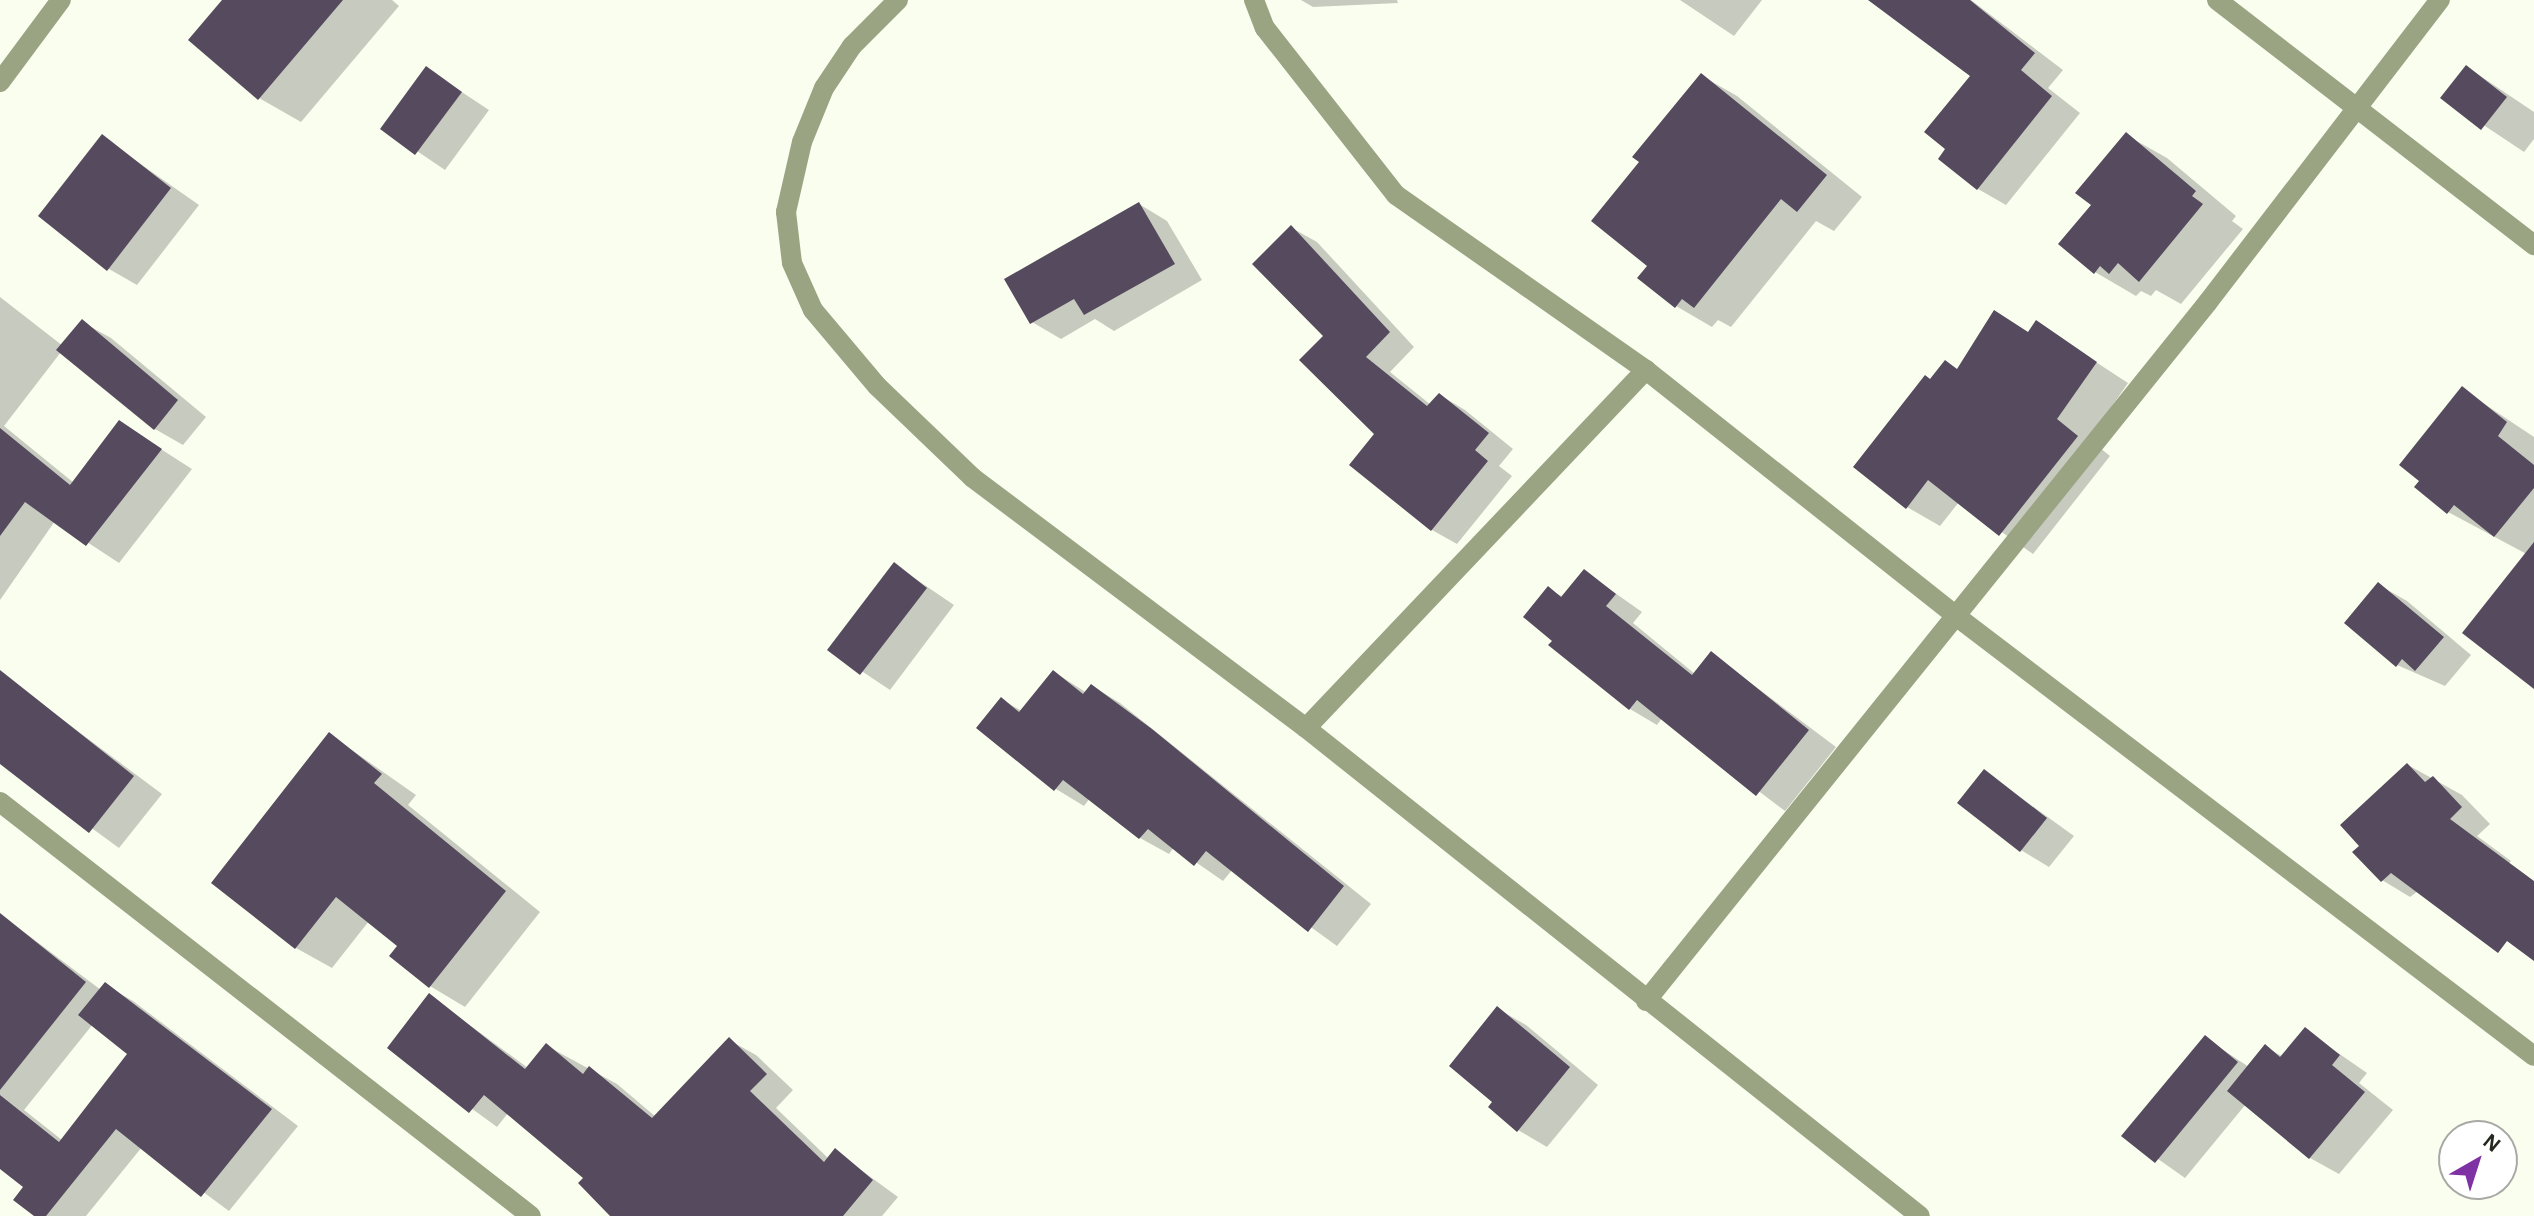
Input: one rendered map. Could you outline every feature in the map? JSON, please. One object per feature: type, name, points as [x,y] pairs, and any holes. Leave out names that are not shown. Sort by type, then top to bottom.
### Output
[{"type":"street","points":[[0,82],[61,0]]},
{"type":"street","points":[[898,0],[852,46],[824,88],[802,142],[786,212],[792,263],[813,310],[877,386],[973,478],[1306,728],[1920,1216]]},
{"type":"street","points":[[1254,0],[1265,28],[1396,195],[1646,370],[1956,616],[2534,1056]]},
{"type":"street","points":[[2217,0],[2534,245]]},
{"type":"street","points":[[1646,1001],[2208,302],[2356,105],[2440,0]]},
{"type":"street","points":[[1306,728],[1646,370]]},
{"type":"street","points":[[0,802],[531,1216]]},
{"type":"building","points":[[222,0],[343,0],[258,100],[188,40]]},
{"type":"building","points":[[1868,0],[1970,0],[2035,53],[2021,70],[2052,96],[1977,190],[1938,159],[1945,149],[1924,132],[1970,76]]},
{"type":"building","points":[[2466,65],[2507,97],[2481,130],[2440,98]]},
{"type":"building","points":[[426,66],[462,92],[415,155],[380,129]]},
{"type":"building","points":[[1701,73],[1827,175],[1797,212],[1781,199],[1694,308],[1682,299],[1675,308],[1637,278],[1647,266],[1591,221],[1639,162],[1632,157]]},
{"type":"building","points":[[2126,132],[2196,191],[2192,196],[2203,204],[2139,282],[2118,263],[2109,274],[2100,266],[2094,274],[2058,244],[2091,205],[2075,193]]},
{"type":"building","points":[[102,134],[171,188],[107,271],[38,216]]},
{"type":"building","points":[[1139,202],[1175,264],[1084,315],[1074,299],[1030,324],[1004,279]]},
{"type":"building","points":[[1291,225],[1390,332],[1366,357],[1427,406],[1439,393],[1489,433],[1475,450],[1488,461],[1431,531],[1349,465],[1374,434],[1299,360],[1323,336],[1252,264]]},
{"type":"building","points":[[1994,310],[2028,332],[2036,320],[2097,362],[2057,419],[2078,436],[1999,536],[1928,480],[1906,509],[1853,467],[1925,375],[1930,379],[1945,360],[1957,369]]},
{"type":"building","points":[[82,319],[178,400],[154,430],[56,350]]},
{"type":"building","points":[[2462,386],[2507,422],[2498,436],[2534,465],[2534,488],[2494,537],[2454,505],[2447,514],[2414,487],[2419,481],[2399,465]]},
{"type":"building","points":[[119,420],[162,449],[86,546],[25,502],[0,536],[0,428],[70,485]]},
{"type":"building","points":[[2534,542],[2534,689],[2462,633]]},
{"type":"building","points":[[894,562],[927,588],[860,675],[827,650]]},
{"type":"building","points":[[1584,569],[1616,594],[1606,606],[1692,675],[1711,651],[1809,730],[1756,796],[1637,700],[1629,710],[1548,645],[1552,641],[1523,617],[1548,586],[1561,597]]},
{"type":"building","points":[[2378,582],[2444,637],[2415,671],[2402,659],[2396,667],[2344,623]]},
{"type":"building","points":[[0,670],[134,776],[89,833],[0,764]]},
{"type":"building","points":[[1053,670],[1083,694],[1091,684],[1152,729],[1344,886],[1308,932],[1206,851],[1194,866],[1148,829],[1139,839],[1063,780],[1054,791],[976,728],[1001,697],[1019,712]]},
{"type":"building","points":[[329,732],[382,774],[374,783],[506,891],[429,988],[389,956],[397,946],[336,897],[295,949],[211,883]]},
{"type":"building","points":[[2407,763],[2425,782],[2433,776],[2462,807],[2450,819],[2534,881],[2534,961],[2507,941],[2498,953],[2391,873],[2381,882],[2352,852],[2359,846],[2340,825]]},
{"type":"building","points":[[1984,769],[2047,818],[2020,852],[1957,803]]},
{"type":"building","points":[[0,913],[86,982],[0,1090]]},
{"type":"building","points":[[105,982],[272,1109],[201,1197],[116,1129],[46,1216],[34,1216],[13,1200],[23,1187],[0,1169],[0,1095],[59,1142],[127,1054],[78,1015]]},
{"type":"building","points":[[429,993],[525,1069],[546,1043],[583,1074],[589,1066],[652,1118],[729,1037],[767,1074],[750,1091],[824,1162],[835,1148],[873,1180],[843,1216],[610,1216],[578,1183],[583,1178],[484,1095],[469,1113],[387,1048]]},
{"type":"building","points":[[1497,1006],[1570,1067],[1517,1132],[1488,1107],[1492,1102],[1449,1066]]},
{"type":"building","points":[[2305,1027],[2340,1055],[2332,1065],[2365,1092],[2309,1159],[2227,1091],[2265,1044],[2280,1057]]},
{"type":"building","points":[[2205,1035],[2238,1062],[2155,1163],[2121,1136]]}]
